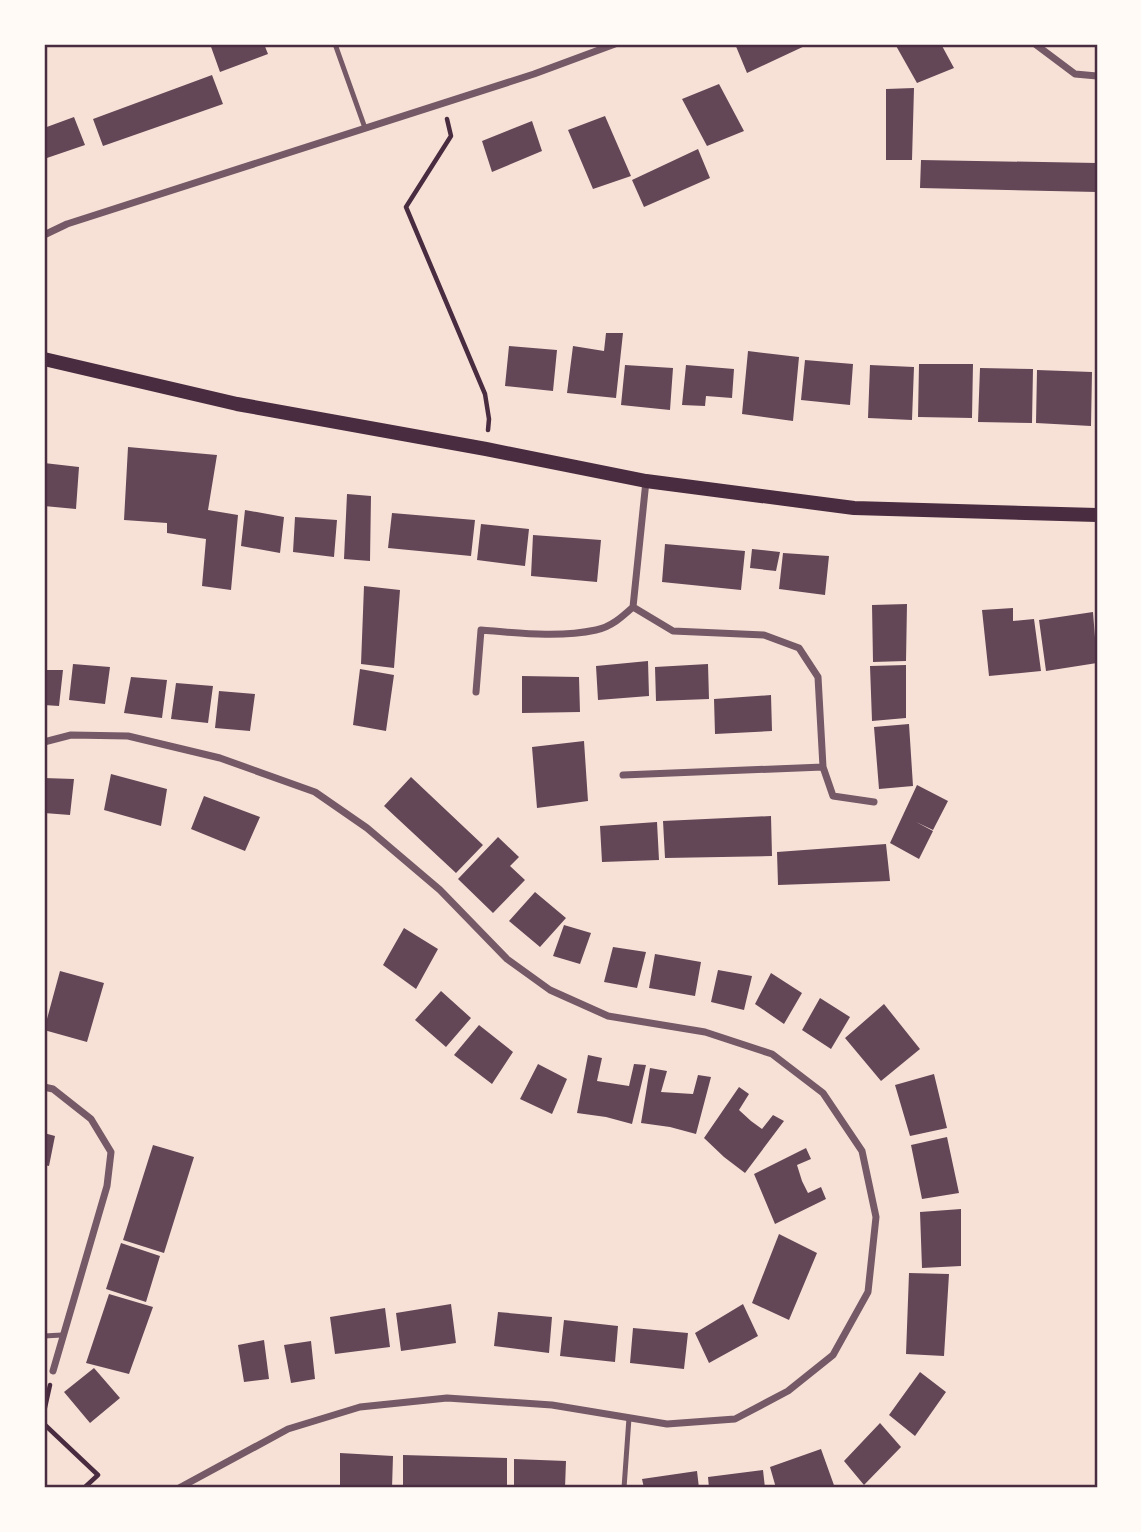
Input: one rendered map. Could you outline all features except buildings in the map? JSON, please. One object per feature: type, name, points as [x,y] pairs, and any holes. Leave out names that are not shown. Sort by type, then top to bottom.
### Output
[{"type":"main road","points":[[44,359],[237,404],[646,481],[854,508],[1097,515]]},
{"type":"street","points":[[44,235],[67,224],[534,74],[615,44]]},
{"type":"street","points":[[1035,44],[1075,74],[1097,76]]},
{"type":"street","points":[[476,692],[481,630],[540,635],[597,630],[615,622],[633,607],[646,481]]},
{"type":"street","points":[[633,607],[673,632],[764,635],[799,648],[818,677],[823,767],[832,796],[874,802]]},
{"type":"street","points":[[44,742],[71,735],[128,736],[220,758],[316,792],[367,828],[440,890],[506,960],[550,990],[608,1016],[705,1032],[772,1054],[823,1093],[862,1151],[876,1217],[868,1292],[833,1355],[788,1391],[735,1419],[667,1424],[552,1405],[447,1398],[360,1407],[288,1429],[179,1488]]},
{"type":"street","points":[[623,775],[823,767]]},
{"type":"street","points":[[44,1087],[54,1090],[90,1119],[111,1152],[107,1186],[53,1371]]},
{"type":"lane","points":[[335,44],[365,128]]},
{"type":"lane","points":[[44,1336],[62,1335]]},
{"type":"lane","points":[[624,1488],[629,1418]]},
{"type":"path","points":[[443,103],[452,136],[406,207],[485,394],[489,419],[486,449]]},
{"type":"path","points":[[44,1412],[53,1371]]},
{"type":"path","points":[[44,1424],[98,1475],[85,1488]]}]
